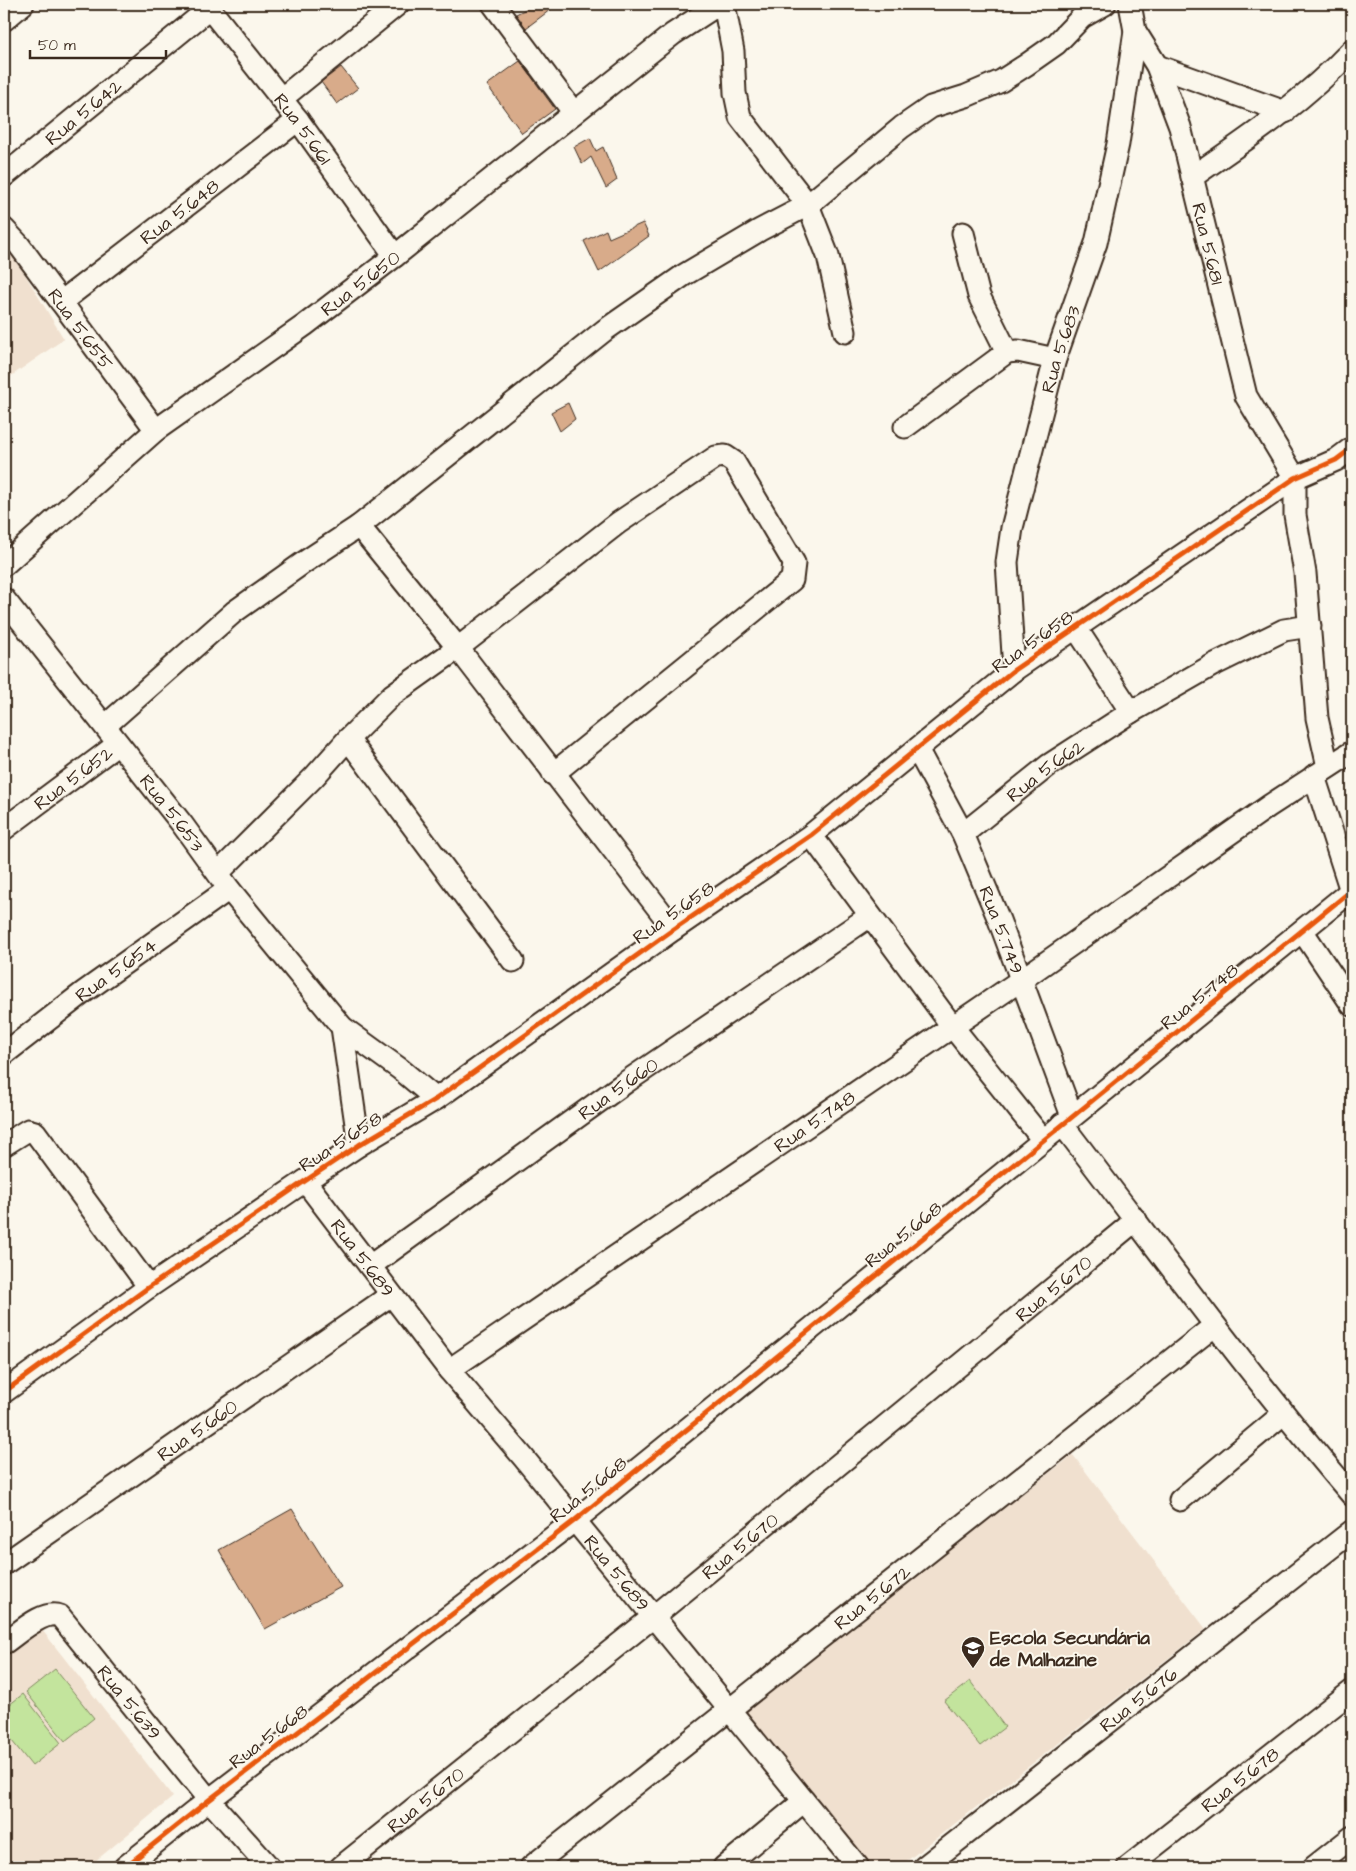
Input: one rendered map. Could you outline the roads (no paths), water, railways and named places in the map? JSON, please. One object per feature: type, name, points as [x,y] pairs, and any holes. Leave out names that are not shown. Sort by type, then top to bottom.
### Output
[{"type":"street","points":[[4,20],[23,4]]},
{"type":"street","points":[[281,99],[398,4]]},
{"type":"street","points":[[494,4],[574,113]]},
{"type":"street","name":"Rua 5.650","points":[[4,565],[156,430],[305,325],[396,256],[673,34],[719,4]]},
{"type":"street","points":[[724,4],[733,51],[735,93],[740,117],[808,205],[828,256],[845,332]]},
{"type":"street","points":[[105,726],[234,612],[359,526],[605,330],[684,275],[760,230],[808,205],[902,127],[931,107],[966,96],[1001,81],[1056,44],[1082,18],[1105,4]]},
{"type":"street","name":"Rua 5.681","points":[[1130,4],[1136,32],[1157,66],[1180,127],[1246,396],[1295,478]]},
{"type":"street","name":"Rua 5.661","points":[[208,6],[298,120],[396,256]]},
{"type":"street","name":"Rua 5.642","points":[[4,176],[208,6]]},
{"type":"street","name":"Rua 5.683","points":[[1014,670],[1007,562],[1019,495],[1054,359],[1096,243],[1118,144],[1136,32]]},
{"type":"street","points":[[1192,177],[1285,112],[1330,74],[1352,50]]},
{"type":"street","points":[[1157,66],[1285,112]]},
{"type":"street","name":"Rua 5.648","points":[[61,302],[298,120]]},
{"type":"street","name":"Rua 5.655","points":[[4,229],[19,245],[156,430]]},
{"type":"street","points":[[963,233],[979,296],[1007,352]]},
{"type":"street","points":[[905,427],[1007,352],[1018,351],[1054,359]]},
{"type":"street","name":"Rua 5.658","points":[[4,1392],[149,1287],[304,1181],[359,1145],[436,1099],[674,928],[811,835],[1014,670],[1295,478],[1336,460],[1352,448]]},
{"type":"street","name":"Rua 5.654","points":[[4,1054],[223,881],[281,808],[314,777],[348,739],[392,695],[458,648],[618,523],[716,457],[725,456],[734,462],[794,563],[792,580],[554,774]]},
{"type":"street","points":[[1295,478],[1295,515],[1310,626],[1321,772],[1352,890]]},
{"type":"street","points":[[359,526],[458,648],[674,928]]},
{"type":"street","name":"Rua 5.653","points":[[4,599],[182,824],[223,881],[342,1026],[400,1069],[436,1099]]},
{"type":"street","name":"Rua 5.662","points":[[962,834],[1048,764],[1131,712],[1213,665],[1284,630],[1310,626]]},
{"type":"street","points":[[1076,628],[1131,712]]},
{"type":"street","points":[[348,739],[513,961]]},
{"type":"street","name":"Rua 5.652","points":[[4,829],[118,744]]},
{"type":"street","name":"Rua 5.749","points":[[917,749],[962,834],[1021,980],[1067,1120],[1136,1220],[1214,1326],[1283,1414],[1352,1495]]},
{"type":"street","name":"Rua 5.748","points":[[449,1370],[1021,980],[1269,806],[1352,752]]},
{"type":"street","points":[[811,835],[952,1026],[1043,1140]]},
{"type":"street","name":"Rua 5.748","points":[[1067,1120],[1303,932],[1352,890]]},
{"type":"street","name":"Rua 5.660","points":[[370,1266],[626,1082],[870,916]]},
{"type":"street","points":[[1303,932],[1352,1005]]},
{"type":"street","points":[[342,1026],[359,1145]]},
{"type":"street","name":"Rua 5.668","points":[[125,1867],[209,1800],[574,1521],[1067,1120]]},
{"type":"street","points":[[4,1145],[28,1130],[35,1132],[149,1287]]},
{"type":"street","name":"Rua 5.689","points":[[304,1181],[449,1370],[523,1457],[858,1867]]},
{"type":"street","name":"Rua 5.670","points":[[341,1867],[653,1617],[1136,1220]]},
{"type":"street","name":"Rua 5.660","points":[[4,1564],[391,1295]]},
{"type":"street","name":"Rua 5.672","points":[[531,1867],[728,1709],[1214,1326]]},
{"type":"street","points":[[1180,1500],[1283,1414]]},
{"type":"street","name":"Rua 5.676","points":[[924,1867],[1352,1531]]},
{"type":"street","name":"Rua 5.639","points":[[4,1643],[45,1616],[53,1613],[60,1616],[209,1800]]},
{"type":"street","name":"Rua 5.678","points":[[1128,1867],[1352,1691]]},
{"type":"street","points":[[209,1800],[270,1867]]},
{"type":"street","points":[[724,1867],[804,1801]]},
{"type":"street","points":[[1314,1867],[1352,1837]]},
{"type":"place","name":"Escola Secundária de Malhazine","points":[[973,1669]]}]
